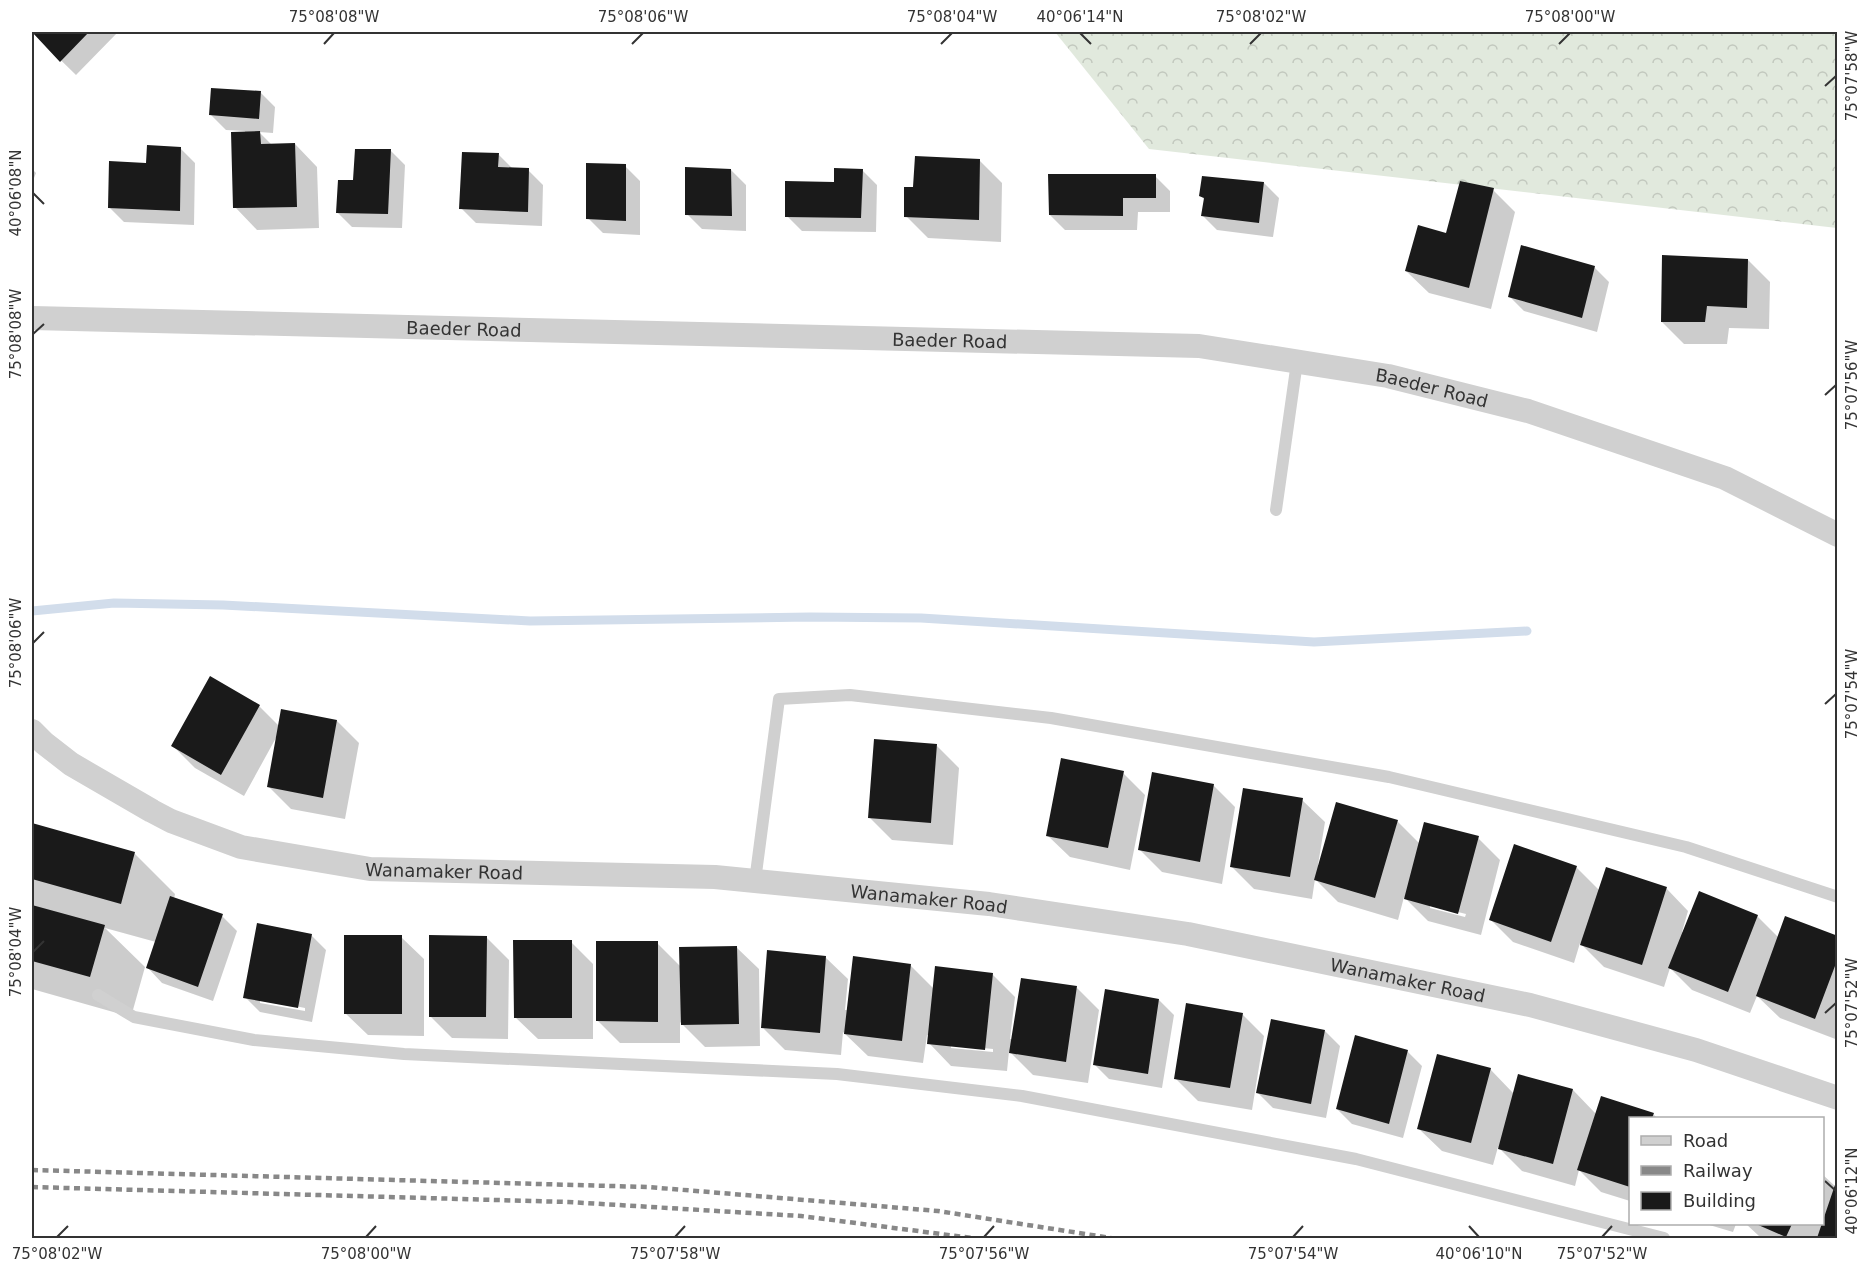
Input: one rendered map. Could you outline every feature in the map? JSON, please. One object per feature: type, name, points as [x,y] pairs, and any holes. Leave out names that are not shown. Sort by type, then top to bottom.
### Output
[{"type":"street","name":"Baeder Road","points":[[32,318],[1199,346],[1388,376],[1528,411],[1725,478],[1838,535]]},
{"type":"street","name":"Wanamaker Road","points":[[32,731],[71,764],[152,811],[171,821],[241,848],[370,869],[716,877],[989,904],[1199,936],[1530,1005],[1696,1050],[1838,1098]]},
{"type":"lane","points":[[1276,510],[1297,362]]},
{"type":"lane","points":[[755,881],[779,699],[850,694],[1051,718],[1389,777],[1686,846],[1838,897]]},
{"type":"lane","points":[[98,995],[134,1017],[254,1040],[404,1054],[837,1074],[1022,1096],[1356,1159],[1664,1239]]},
{"type":"green space","points":[[1055,32],[1837,32],[1837,228],[1149,149]]},
{"type":"building","points":[[32,32],[89,32],[60,62]]},
{"type":"building","points":[[211,88],[261,91],[259,119],[209,115]]},
{"type":"building","points":[[260,131],[261,144],[295,143],[297,207],[233,208],[231,132]]},
{"type":"building","points":[[147,145],[181,147],[180,211],[108,208],[109,161],[146,163]]},
{"type":"building","points":[[355,149],[391,149],[388,214],[336,213],[338,180],[353,180]]},
{"type":"building","points":[[462,152],[499,153],[498,167],[529,168],[528,212],[459,209]]},
{"type":"building","points":[[915,156],[980,159],[979,220],[904,217],[904,187],[913,187]]},
{"type":"building","points":[[586,163],[626,164],[626,221],[586,219]]},
{"type":"building","points":[[685,167],[731,169],[732,216],[685,215]]},
{"type":"building","points":[[834,168],[863,169],[861,218],[785,217],[785,181],[834,182]]},
{"type":"building","points":[[1048,174],[1156,174],[1156,198],[1123,198],[1123,216],[1049,215]]},
{"type":"building","points":[[1202,176],[1264,182],[1259,223],[1201,216],[1204,198],[1199,196]]},
{"type":"building","points":[[1460,181],[1494,188],[1469,288],[1405,271],[1418,225],[1446,233]]},
{"type":"building","points":[[1521,245],[1595,266],[1582,318],[1508,297]]},
{"type":"building","points":[[1662,255],[1748,259],[1747,308],[1707,306],[1705,322],[1661,322]]},
{"type":"building","points":[[210,676],[260,705],[221,775],[171,746]]},
{"type":"building","points":[[281,709],[337,720],[323,798],[267,787]]},
{"type":"building","points":[[874,739],[937,744],[931,823],[868,818]]},
{"type":"building","points":[[1061,758],[1124,771],[1108,848],[1046,836]]},
{"type":"building","points":[[1152,772],[1214,784],[1200,862],[1138,850]]},
{"type":"building","points":[[1243,788],[1303,798],[1290,877],[1230,867]]},
{"type":"building","points":[[1336,802],[1398,820],[1375,898],[1314,880]]},
{"type":"building","points":[[1424,822],[1479,836],[1458,914],[1404,899]]},
{"type":"building","points":[[32,823],[135,852],[121,904],[32,879]]},
{"type":"building","points":[[1514,844],[1577,866],[1551,942],[1489,920]]},
{"type":"building","points":[[1606,867],[1667,887],[1642,965],[1580,945]]},
{"type":"building","points":[[1699,891],[1758,915],[1728,992],[1668,968]]},
{"type":"building","points":[[170,896],[223,914],[198,987],[146,968]]},
{"type":"building","points":[[32,905],[105,925],[90,977],[32,961]]},
{"type":"building","points":[[1785,916],[1838,936],[1838,958],[1815,1019],[1756,996]]},
{"type":"building","points":[[257,923],[312,934],[298,1008],[243,998]]},
{"type":"building","points":[[344,935],[402,935],[402,1014],[344,1014]]},
{"type":"building","points":[[429,935],[487,936],[486,1017],[429,1017]]},
{"type":"building","points":[[513,940],[572,940],[572,1018],[514,1018]]},
{"type":"building","points":[[596,941],[658,941],[658,1022],[596,1021]]},
{"type":"building","points":[[737,946],[739,1024],[681,1025],[679,947]]},
{"type":"building","points":[[767,950],[826,956],[820,1033],[761,1028]]},
{"type":"building","points":[[853,956],[911,964],[902,1041],[844,1034]]},
{"type":"building","points":[[935,966],[993,973],[985,1050],[927,1044]]},
{"type":"building","points":[[1021,978],[1077,986],[1066,1062],[1009,1053]]},
{"type":"building","points":[[1105,989],[1159,999],[1148,1074],[1093,1065]]},
{"type":"building","points":[[1186,1003],[1243,1013],[1230,1088],[1174,1079]]},
{"type":"building","points":[[1271,1019],[1325,1030],[1311,1104],[1256,1093]]},
{"type":"building","points":[[1355,1035],[1408,1050],[1389,1124],[1336,1109]]},
{"type":"building","points":[[1437,1054],[1491,1068],[1471,1143],[1417,1129]]},
{"type":"building","points":[[1518,1074],[1573,1089],[1553,1164],[1498,1149]]},
{"type":"building","points":[[1601,1096],[1654,1113],[1652,1117],[1629,1117],[1629,1187],[1577,1170]]},
{"type":"building","points":[[1837,1179],[1838,1238],[1817,1238],[1821,1225],[1824,1225],[1824,1217]]},
{"type":"building","points":[[1758,1225],[1792,1225],[1786,1237]]},
{"type":"waterway","points":[[32,611],[114,603],[223,605],[530,621],[810,617],[921,618],[1314,642],[1527,631]]},
{"type":"railway","points":[[32,1170],[648,1187],[938,1211],[1111,1238]]},
{"type":"railway","points":[[32,1187],[568,1202],[801,1216],[972,1238]]}]
